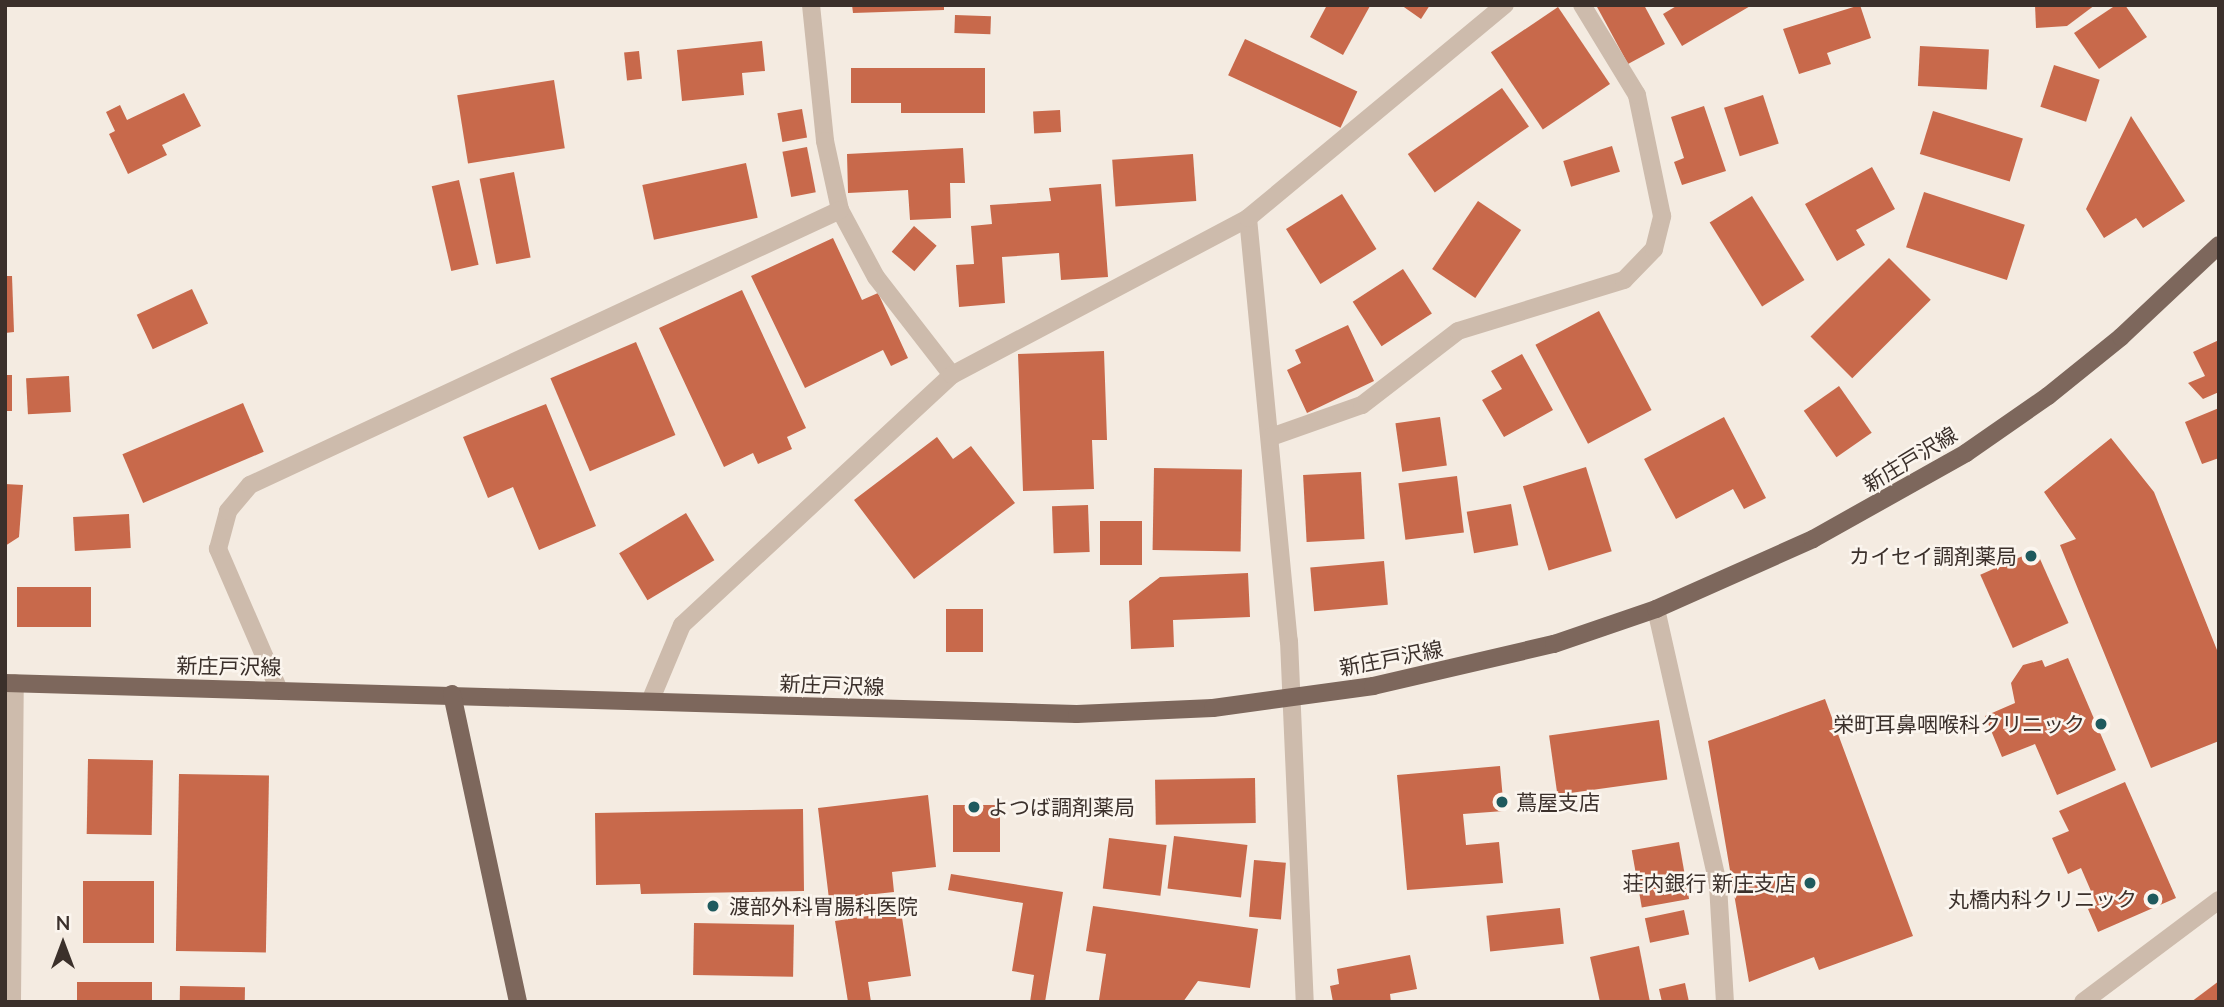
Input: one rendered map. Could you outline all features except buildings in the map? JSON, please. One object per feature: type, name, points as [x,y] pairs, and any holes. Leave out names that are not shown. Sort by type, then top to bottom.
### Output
[{"type":"main road","name":"新庄戸沢線","points":[[10,683],[651,699],[1077,714],[1292,698],[1469,666],[1656,609],[1813,539],[1966,453],[2121,337],[2219,245]]},
{"type":"main road","points":[[452,694],[517,1002]]},
{"type":"street","points":[[811,5],[825,141],[840,210],[876,277],[952,375]]},
{"type":"street","points":[[651,699],[682,625],[952,375],[1248,218],[1505,5]]},
{"type":"street","points":[[1271,437],[1362,405],[1458,331],[1624,280],[1654,249],[1662,216],[1637,95],[1582,5]]},
{"type":"street","points":[[279,690],[218,549],[228,511],[250,485],[840,210]]},
{"type":"street","points":[[1248,218],[1271,437],[1292,698],[1305,1002]]},
{"type":"street","points":[[1656,609],[1718,886],[1726,1002]]},
{"type":"street","points":[[10,683],[12,1002]]},
{"type":"street","points":[[2083,1002],[2219,900]]},
{"type":"place","name":"カイセイ調剤薬局","points":[[2031,556]]},
{"type":"place","name":"栄町耳鼻咽喉科クリニック","points":[[2101,724]]},
{"type":"place","name":"蔦屋支店","points":[[1502,802]]},
{"type":"place","name":"よつば調剤薬局","points":[[974,807]]},
{"type":"place","name":"荘内銀行 新庄支店","points":[[1810,883]]},
{"type":"place","name":"丸橋内科クリニック","points":[[2153,899]]},
{"type":"place","name":"渡部外科胃腸科医院","points":[[713,906]]}]
